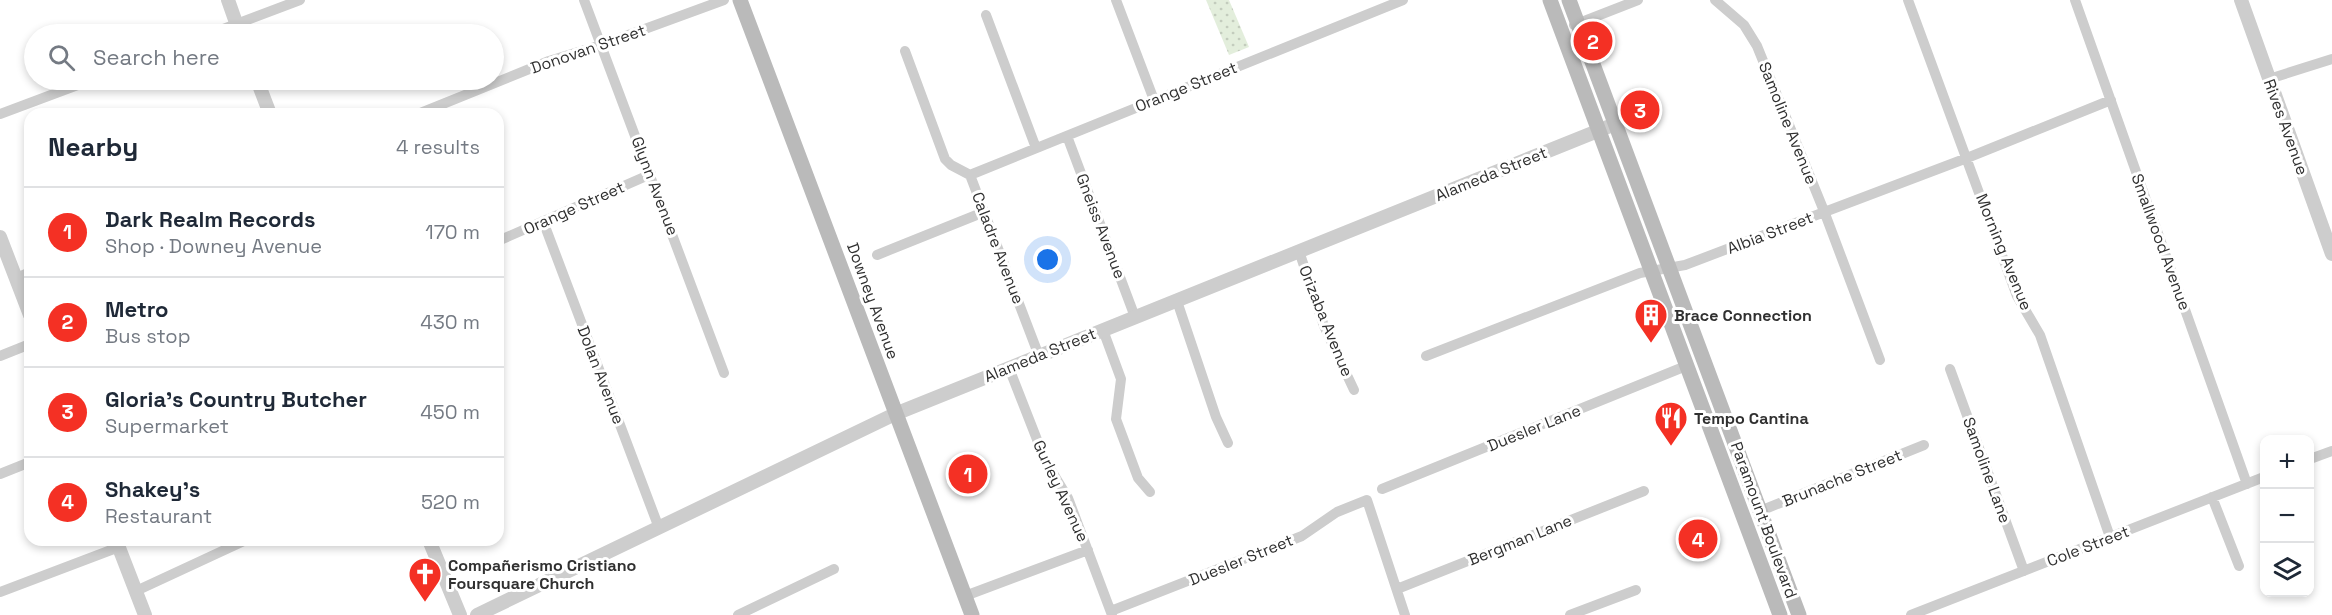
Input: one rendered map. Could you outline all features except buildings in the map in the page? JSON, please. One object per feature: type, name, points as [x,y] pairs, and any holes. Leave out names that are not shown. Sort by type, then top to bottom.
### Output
[{"type":"main road","name":"Downey Avenue","points":[[740,0],[972,615]]},
{"type":"main road","name":"Paramount Boulevard","points":[[1550,0],[1780,615]]},
{"type":"main road","name":"Paramount Boulevard","points":[[1569,0],[1799,615]]},
{"type":"street","points":[[228,0],[236,24]]},
{"type":"street","points":[[249,24],[300,0]]},
{"type":"street","name":"Glynn Avenue","points":[[584,0],[724,373]]},
{"type":"street","name":"Donovan Street","points":[[504,79],[551,60],[601,45],[724,0]]},
{"type":"street","points":[[1116,0],[1154,100]]},
{"type":"street","name":"Orange Street","points":[[970,175],[1154,100],[1376,5],[1403,0]]},
{"type":"street","points":[[1561,31],[1638,0]]},
{"type":"street","name":"Samoline Avenue","points":[[1715,0],[1744,25],[1757,46],[1824,211],[1880,360]]},
{"type":"street","name":"Morning Avenue","points":[[1908,0],[2017,296],[2039,333],[2110,537]]},
{"type":"street","name":"Smallwood Avenue","points":[[2075,0],[2247,484]]},
{"type":"street","name":"Rives Avenue","points":[[2241,0],[2332,254]]},
{"type":"street","points":[[986,15],[1036,148]]},
{"type":"street","name":"Caladre Avenue","points":[[905,51],[945,159],[951,165],[970,175],[1039,356]]},
{"type":"street","points":[[2269,79],[2332,59]]},
{"type":"street","points":[[0,114],[64,90]]},
{"type":"street","points":[[261,90],[268,108]]},
{"type":"street","name":"Donovan Street","points":[[433,108],[477,90]]},
{"type":"street","name":"Albia Street","points":[[1426,356],[1640,273],[1685,265],[1967,158],[2111,100]]},
{"type":"street","name":"Alameda Street","points":[[477,615],[895,414],[1615,124]]},
{"type":"street","name":"Gneiss Avenue","points":[[1066,136],[1135,317]]},
{"type":"street","name":"Orange Street","points":[[504,238],[651,174]]},
{"type":"street","points":[[877,255],[984,212]]},
{"type":"street","name":"Dolan Avenue","points":[[543,221],[659,528]]},
{"type":"street","points":[[0,237],[24,299]]},
{"type":"street","name":"Orizaba Avenue","points":[[1299,251],[1324,326],[1354,390]]},
{"type":"street","points":[[16,278],[24,275]]},
{"type":"street","points":[[1177,301],[1216,417],[1228,443]]},
{"type":"street","points":[[1103,330],[1121,379],[1116,419],[1138,478],[1150,492]]},
{"type":"street","points":[[0,356],[24,346]]},
{"type":"street","name":"Duesler Lane","points":[[1382,489],[1686,366]]},
{"type":"street","name":"Gurley Avenue","points":[[1009,368],[1045,460],[1068,498],[1111,613]]},
{"type":"street","name":"Samoline Lane","points":[[1950,369],[2024,571]]},
{"type":"street","name":"Brunache Street","points":[[1760,511],[1924,445]]},
{"type":"street","points":[[2314,458],[2332,451]]},
{"type":"street","points":[[0,474],[24,464]]},
{"type":"street","name":"Cole Street","points":[[1911,615],[2260,479]]},
{"type":"street","name":"Bergman Lane","points":[[1397,589],[1644,491]]},
{"type":"street","points":[[2212,497],[2239,566]]},
{"type":"street","name":"Duesler Street","points":[[1111,613],[1302,536],[1338,511],[1367,500],[1397,589]]},
{"type":"street","points":[[0,592],[111,546]]},
{"type":"street","points":[[119,546],[145,615]]},
{"type":"street","points":[[136,591],[233,546]]},
{"type":"street","points":[[431,546],[460,615]]},
{"type":"street","points":[[965,596],[1088,550]]},
{"type":"street","points":[[738,615],[834,569]]},
{"type":"street","points":[[1397,589],[1405,615]]},
{"type":"street","points":[[1570,615],[1636,590]]},
{"type":"green space","points":[[1206,0],[1229,0],[1249,47],[1229,55]]},
{"type":"place","name":"Metro","points":[[1593,41]]},
{"type":"place","name":"Gloria's Country Butcher","points":[[1640,110]]},
{"type":"place","name":"Brace Connection","points":[[1651,344]]},
{"type":"place","name":"Tempo Cantina","points":[[1671,447]]},
{"type":"place","name":"Dark Realm Records","points":[[968,474]]},
{"type":"place","name":"Shakey's","points":[[1698,539]]},
{"type":"place","name":"Compañerismo Cristiano Foursquare Church","points":[[425,603]]}]
